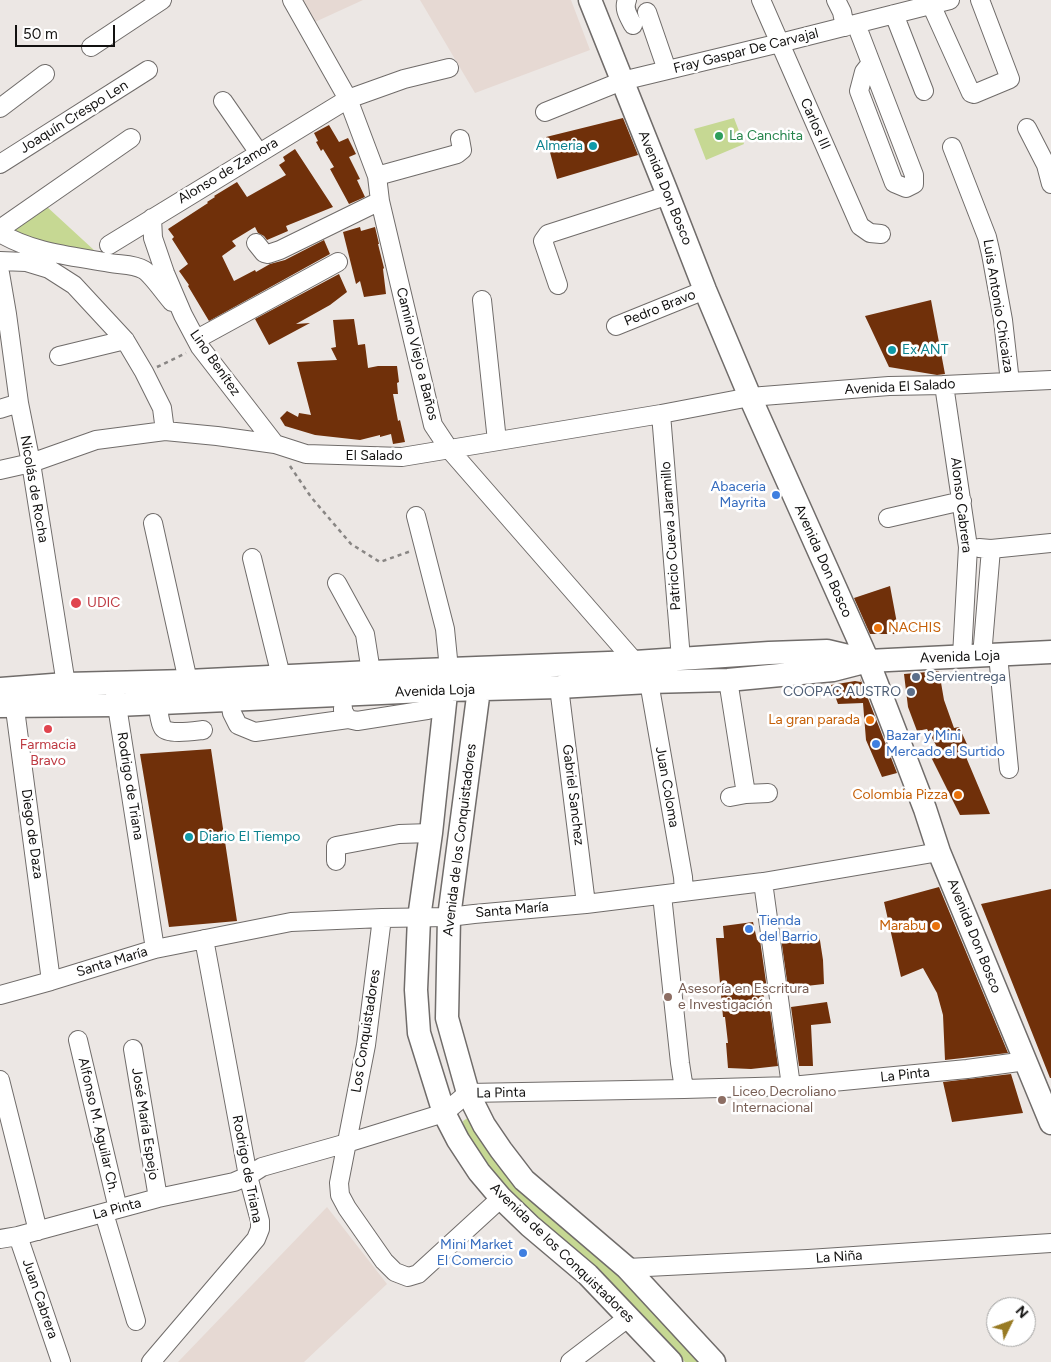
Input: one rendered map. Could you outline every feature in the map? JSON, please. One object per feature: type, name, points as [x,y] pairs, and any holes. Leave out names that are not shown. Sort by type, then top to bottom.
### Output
[{"type":"main road","name":"Avenida Don Bosco","points":[[590,0],[705,290],[750,397],[868,661],[925,809],[939,852],[1051,1124]]},
{"type":"main road","name":"Avenida Loja","points":[[68,694],[117,705],[157,704],[447,688],[480,678],[635,662],[769,653],[827,651],[868,661]]},
{"type":"main road","name":"Avenida Loja","points":[[480,678],[559,687],[728,680],[833,670],[868,661],[1051,652]]},
{"type":"main road","name":"Avenida Loja","points":[[7,697],[68,694],[114,683],[371,672],[447,688]]},
{"type":"main road","name":"Avenida de los Conquistadores","points":[[480,678],[449,917],[447,1018],[468,1093],[484,1125],[524,1180],[627,1268],[714,1362]]},
{"type":"main road","name":"Avenida de los Conquistadores","points":[[447,688],[431,833],[419,918],[416,990],[419,1033],[444,1113],[458,1140],[479,1172],[501,1198],[588,1276],[671,1362]]},
{"type":"street","points":[[91,47],[162,0]]},
{"type":"street","name":"Camino Viejo a Baños","points":[[292,0],[348,99],[377,176],[380,201],[434,425],[449,448],[635,662],[649,682]]},
{"type":"street","points":[[627,0],[626,12],[633,25]]},
{"type":"street","name":"Carlos III","points":[[761,0],[860,226],[870,233],[881,234]]},
{"type":"street","points":[[836,0],[871,63],[914,175],[914,184],[906,188],[894,183],[859,91],[864,72],[871,63]]},
{"type":"street","name":"Fray Gaspar De Carvajal","points":[[545,112],[622,81],[850,26],[930,2],[950,0]]},
{"type":"street","points":[[930,2],[971,93],[974,94],[1010,78],[980,0]]},
{"type":"street","points":[[648,12],[666,70]]},
{"type":"street","points":[[894,14],[924,91]]},
{"type":"street","name":"Alonso de Zamora","points":[[109,245],[348,99],[404,79],[449,68]]},
{"type":"street","name":"Joaquín Crespo Len","points":[[0,164],[148,70]]},
{"type":"street","points":[[0,108],[45,74]]},
{"type":"street","points":[[223,101],[259,153]]},
{"type":"street","points":[[1028,128],[1046,165],[1051,184]]},
{"type":"street","points":[[130,138],[0,231],[14,241],[35,249],[136,266],[146,271],[184,315]]},
{"type":"street","points":[[377,176],[457,154],[462,150],[460,139]]},
{"type":"street","name":"Luis Antonio Chicaiza","points":[[952,147],[987,237],[1003,320],[1010,382]]},
{"type":"street","points":[[558,285],[543,241],[548,234],[668,196]]},
{"type":"street","points":[[256,244],[264,253],[268,254],[280,250],[380,201]]},
{"type":"street","name":"Lino Benítez","points":[[152,218],[152,238],[165,273],[198,343],[275,444]]},
{"type":"street","points":[[0,261],[26,262],[50,269],[74,285],[125,340],[162,408],[165,431]]},
{"type":"street","points":[[198,343],[338,262]]},
{"type":"street","name":"Nicolás de Rocha","points":[[0,273],[4,315],[31,463],[68,694]]},
{"type":"street","name":"Pedro Bravo","points":[[616,326],[705,290]]},
{"type":"street","points":[[482,300],[497,441]]},
{"type":"street","points":[[59,356],[125,340]]},
{"type":"street","name":"Avenida El Salado","points":[[750,397],[889,386],[1051,380]]},
{"type":"street","name":"Alonso Cabrera","points":[[944,385],[962,501],[981,656]]},
{"type":"street","name":"El Salado","points":[[0,470],[31,463],[96,440],[165,431],[275,444],[306,454],[402,457],[662,414],[750,397]]},
{"type":"street","points":[[0,409],[19,404]]},
{"type":"street","name":"Patricio Cueva Jaramillo","points":[[662,414],[681,659]]},
{"type":"street","points":[[888,518],[962,501]]},
{"type":"street","points":[[230,700],[232,713],[238,725],[255,732],[348,719],[357,721],[427,710],[447,688],[445,629],[416,516]]},
{"type":"street","points":[[153,523],[188,681]]},
{"type":"street","points":[[968,547],[991,550],[1051,543]]},
{"type":"street","name":"Alonso Cabrera","points":[[981,656],[991,550]]},
{"type":"street","points":[[252,558],[281,676]]},
{"type":"street","points":[[337,583],[364,634],[371,672]]},
{"type":"street","points":[[981,656],[1009,769]]},
{"type":"street","points":[[728,680],[738,796],[768,793]]},
{"type":"street","name":"Juan Coloma","points":[[649,682],[684,892]]},
{"type":"street","name":"Rodrigo de Triana","points":[[114,683],[155,949]]},
{"type":"street","name":"Gabriel Sanchez","points":[[559,687],[586,904]]},
{"type":"street","points":[[341,695],[343,711],[348,719]]},
{"type":"street","name":"Diego de Daza","points":[[7,697],[51,980]]},
{"type":"street","points":[[157,704],[162,726],[165,730],[175,732],[203,730]]},
{"type":"street","points":[[336,861],[336,846],[399,834],[431,833]]},
{"type":"street","name":"Santa María","points":[[0,995],[155,949],[291,922],[449,917],[586,904],[763,882],[939,852]]},
{"type":"street","points":[[763,882],[791,1086]]},
{"type":"street","points":[[662,895],[684,1090]]},
{"type":"street","name":"Los Conquistadores","points":[[382,918],[366,1045],[339,1183],[340,1195],[346,1208],[384,1261],[395,1272],[408,1277],[418,1274],[501,1198]]},
{"type":"street","name":"Rodrigo de Triana","points":[[151,1362],[256,1239],[260,1229],[260,1221],[248,1176],[204,939]]},
{"type":"street","name":"Alfonso M. Aguilar Ch.","points":[[78,1040],[111,1211],[136,1321]]},
{"type":"street","name":"José María Espejo","points":[[133,1049],[158,1198]]},
{"type":"street","name":"La Pinta","points":[[0,1240],[158,1198],[234,1182],[262,1167],[444,1113],[468,1093],[684,1090],[791,1086],[967,1069],[1026,1061]]},
{"type":"street","points":[[0,1080],[38,1231]]},
{"type":"street","name":"Juan Cabrera","points":[[18,1236],[61,1362]]},
{"type":"street","name":"La Niña","points":[[627,1268],[808,1259],[1051,1243]]},
{"type":"street","points":[[570,1362],[629,1318]]},
{"type":"path","points":[[144,372],[198,343]]},
{"type":"path","points":[[286,461],[312,497],[351,544],[380,562],[424,545]]},
{"type":"shaded area","points":[[303,0],[363,0],[315,22]]},
{"type":"shaded area","points":[[420,0],[571,0],[590,50],[475,93]]},
{"type":"shaded area","points":[[327,1207],[387,1284],[304,1362],[178,1362]]},
{"type":"green space","name":"La Canchita","points":[[734,118],[744,144],[706,160],[694,129]]},
{"type":"green space","points":[[45,205],[95,251],[45,245],[7,232]]},
{"type":"green space","points":[[469,1117],[701,1362],[685,1362],[611,1283],[518,1200],[494,1173],[464,1129],[463,1121]]},
{"type":"building","name":"Almeria","points":[[623,118],[638,155],[557,179],[546,137]]},
{"type":"building","points":[[329,125],[339,142],[348,138],[356,154],[349,157],[360,179],[357,180],[365,197],[349,204],[330,169],[334,167],[323,149],[321,151],[316,142],[318,141],[314,133]]},
{"type":"building","points":[[295,149],[333,207],[286,226],[288,231],[267,240],[258,233],[255,227],[232,241],[236,246],[222,256],[234,281],[255,270],[256,272],[270,264],[285,260],[324,240],[330,254],[209,321],[179,271],[188,264],[168,229],[237,182],[247,197],[286,175],[279,165],[285,161],[283,157]]},
{"type":"building","points":[[360,227],[361,231],[375,227],[384,268],[386,294],[364,297],[360,281],[356,284],[343,232]]},
{"type":"building","points":[[339,274],[347,292],[330,305],[296,324],[310,323],[269,345],[255,319]]},
{"type":"building","points":[[931,300],[945,374],[937,375],[889,367],[865,316]]},
{"type":"building","points":[[354,319],[358,345],[365,344],[368,368],[397,366],[398,394],[393,394],[398,421],[400,420],[405,442],[393,444],[391,434],[360,440],[315,435],[285,426],[280,418],[287,411],[298,417],[299,413],[311,415],[297,362],[337,360],[331,348],[336,347],[333,320]]},
{"type":"building","points":[[890,586],[899,634],[870,634],[854,598]]},
{"type":"building","points":[[939,671],[944,700],[954,728],[959,727],[972,755],[966,757],[990,814],[960,815],[928,751],[937,747],[927,729],[917,731],[908,707],[904,674]]},
{"type":"building","points":[[860,678],[897,773],[882,777],[866,740],[863,703],[838,704],[831,685],[855,681],[861,682]]},
{"type":"building","name":"Diario El Tiempo","points":[[211,749],[237,921],[169,927],[140,754]]},
{"type":"building","points":[[939,887],[1008,1053],[945,1060],[943,1015],[937,993],[923,968],[901,977],[884,902]]},
{"type":"building","points":[[1051,889],[1051,1078],[1050,1078],[981,904]]},
{"type":"building","points":[[753,922],[757,940],[760,940],[767,989],[763,990],[766,1010],[770,1010],[778,1066],[751,1069],[728,1068],[726,1043],[728,1043],[725,1017],[723,1017],[716,938],[724,938],[723,926]]},
{"type":"building","points":[[819,934],[824,984],[788,988],[781,938]]},
{"type":"building","points":[[827,1002],[831,1023],[811,1025],[813,1066],[799,1066],[791,1007]]},
{"type":"building","points":[[1011,1074],[1023,1113],[952,1122],[943,1082]]},
{"type":"place","name":"La Canchita","points":[[719,136]]},
{"type":"place","name":"Almeria","points":[[593,146]]},
{"type":"place","name":"Ex ANT","points":[[892,350]]},
{"type":"place","name":"Abaceria Mayrita","points":[[776,495]]},
{"type":"place","name":"UDIC","points":[[76,603]]},
{"type":"place","name":"NACHIS","points":[[878,628]]},
{"type":"place","name":"Servientrega","points":[[916,677]]},
{"type":"place","name":"COOPAC AUSTRO","points":[[911,692]]},
{"type":"place","name":"La gran parada","points":[[870,720]]},
{"type":"place","name":"Farmacia Bravo","points":[[48,729]]},
{"type":"place","name":"Bazar y Mini Mercado el Surtido","points":[[876,744]]},
{"type":"place","name":"Colombia Pizza","points":[[958,795]]},
{"type":"place","name":"Diario El Tiempo","points":[[189,837]]},
{"type":"place","name":"Marabu","points":[[936,926]]},
{"type":"place","name":"Tienda del Barrio","points":[[749,929]]},
{"type":"place","name":"Asesoría en Escritura e Investigación","points":[[668,997]]},
{"type":"place","name":"Liceo Decroliano Internacional","points":[[722,1100]]},
{"type":"place","name":"Mini Market El Comercio","points":[[523,1253]]}]
